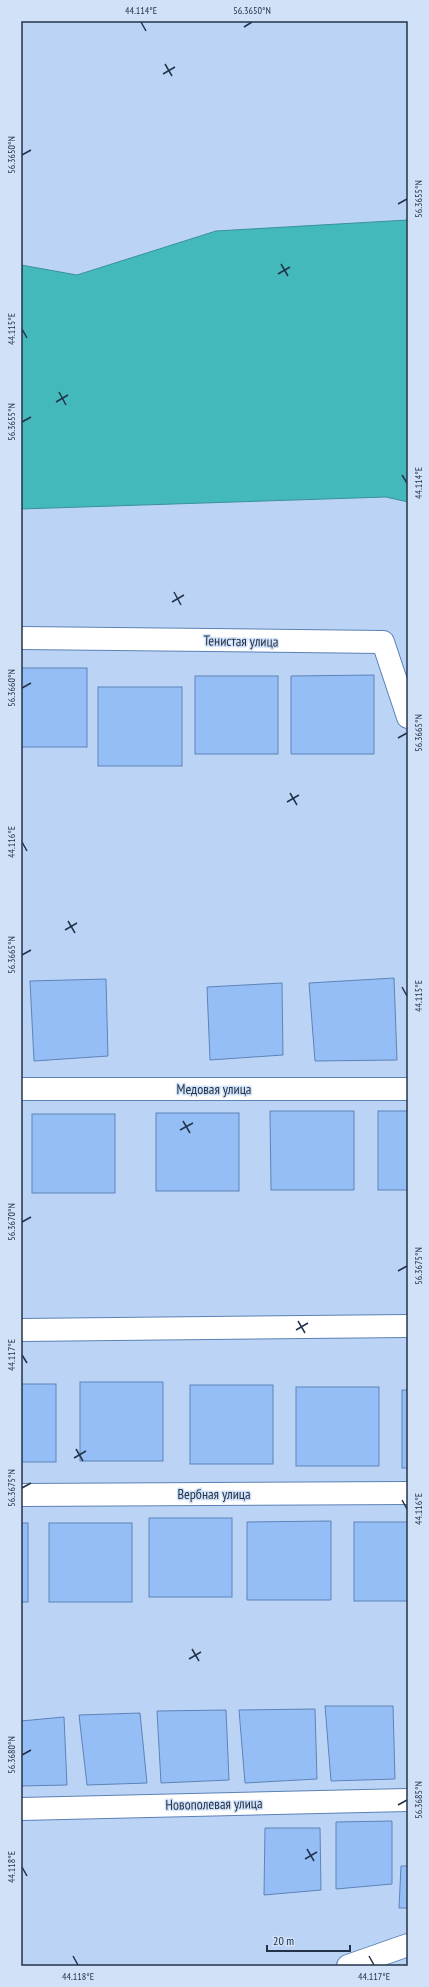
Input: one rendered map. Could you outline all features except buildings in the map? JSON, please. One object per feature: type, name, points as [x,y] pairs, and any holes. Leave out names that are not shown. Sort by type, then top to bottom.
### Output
[{"type":"street","name":"Тенистая улица","points":[[21,638],[382,642],[408,717]]},
{"type":"street","name":"Медовая улица","points":[[21,1089],[408,1089]]},
{"type":"street","points":[[21,1330],[408,1326]]},
{"type":"street","name":"Вербная улица","points":[[21,1495],[408,1493]]},
{"type":"street","name":"Новополевая улица","points":[[21,1809],[408,1800]]},
{"type":"street","points":[[348,1966],[408,1945]]},
{"type":"shaded area","points":[[408,220],[408,502],[386,497],[21,509],[21,265],[77,275],[216,231]]}]
